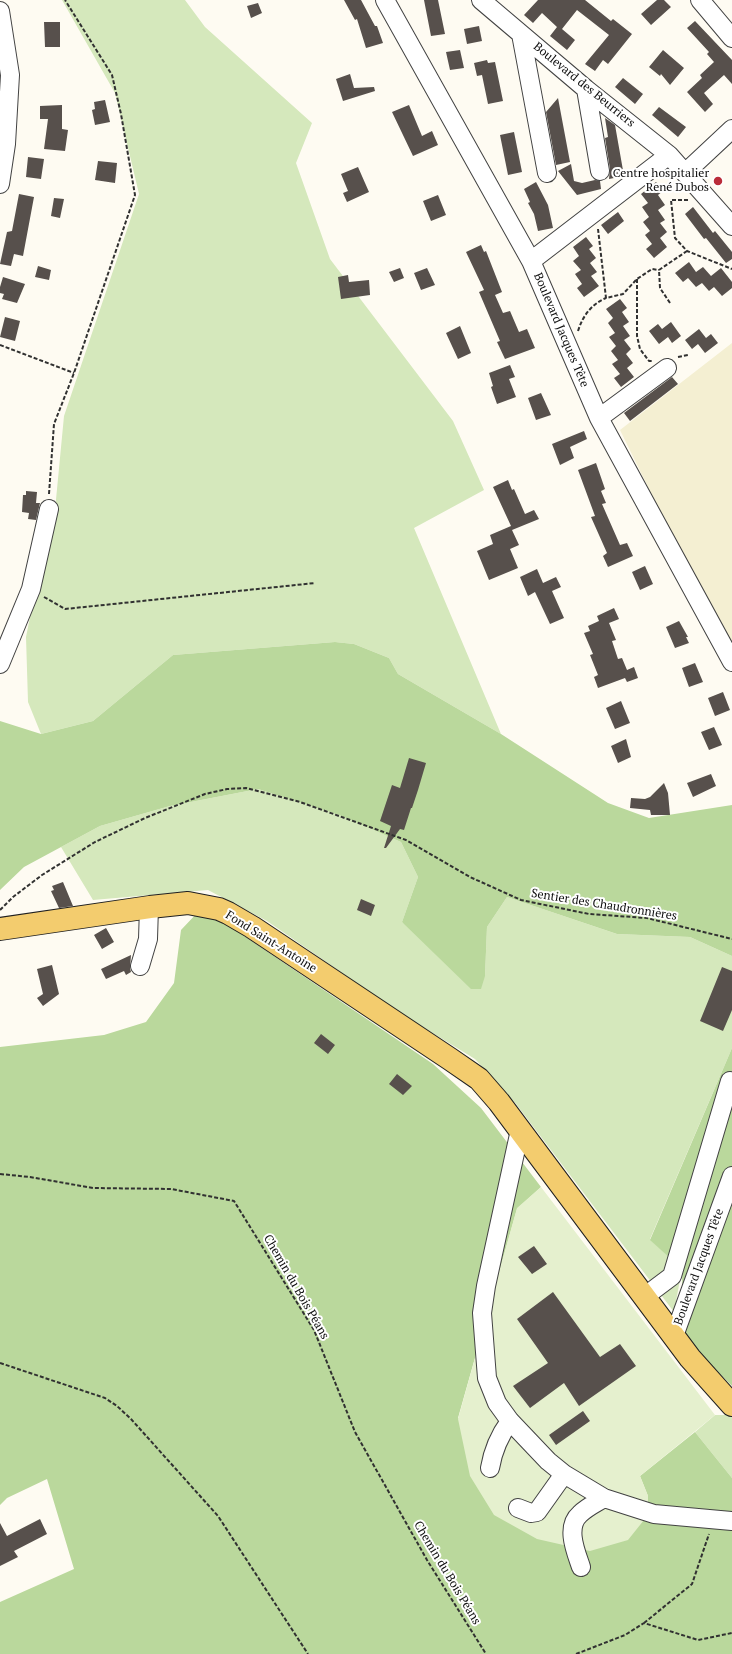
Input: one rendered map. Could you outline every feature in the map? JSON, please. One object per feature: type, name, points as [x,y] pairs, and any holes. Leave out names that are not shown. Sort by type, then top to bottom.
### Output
[{"type":"main road","name":"Fond Saint-Antoine","points":[[0,928],[188,903],[206,906],[228,913],[467,1070],[491,1092],[690,1358],[732,1405]]},
{"type":"street","name":"Boulevard Jacques Tête","points":[[385,0],[531,261],[599,418],[732,662]]},
{"type":"street","name":"Boulevard des Beurriers","points":[[481,0],[586,89],[669,154],[732,226]]},
{"type":"street","points":[[700,0],[732,38]]},
{"type":"street","points":[[0,11],[10,75],[6,144],[0,184]]},
{"type":"street","points":[[521,34],[548,173]]},
{"type":"street","points":[[586,89],[600,171]]},
{"type":"street","points":[[685,173],[732,129]]},
{"type":"street","points":[[531,261],[669,154]]},
{"type":"street","points":[[599,418],[666,362]]},
{"type":"street","points":[[0,664],[31,589],[48,509]]},
{"type":"street","points":[[140,966],[148,938],[149,907]]},
{"type":"street","points":[[644,1298],[672,1276],[730,1082]]},
{"type":"street","points":[[520,1130],[486,1286],[482,1314],[487,1378],[496,1403],[510,1421],[548,1461],[564,1474],[604,1498],[654,1514],[724,1520]]},
{"type":"street","name":"Boulevard Jacques Tête","points":[[674,1336],[732,1176]]},
{"type":"street","points":[[490,1468],[492,1454],[501,1434],[510,1421]]},
{"type":"street","points":[[518,1508],[531,1513],[537,1512],[564,1474]]},
{"type":"street","points":[[581,1567],[572,1540],[573,1528],[579,1514],[604,1498]]},
{"type":"path","points":[[48,509],[54,424],[74,373],[135,195],[121,114],[112,75],[65,0]]},
{"type":"path","points":[[701,192],[692,200],[671,200],[675,238],[687,251],[732,269]]},
{"type":"path","points":[[591,215],[598,224],[606,298]]},
{"type":"path","points":[[577,334],[586,314],[595,303],[606,298],[622,294],[637,279],[652,269],[659,270],[687,251]]},
{"type":"path","points":[[659,270],[660,288],[670,302]]},
{"type":"path","points":[[637,279],[637,336],[640,349],[649,361],[666,362],[688,355]]},
{"type":"path","points":[[0,345],[74,373]]},
{"type":"path","points":[[31,589],[65,609],[315,583]]},
{"type":"path","name":"Sentier des Chaudronnières","points":[[0,910],[42,875],[95,842],[145,818],[205,794],[227,789],[246,788],[300,802],[406,840],[470,877],[521,900],[588,914],[647,918],[732,938]]},
{"type":"path","name":"Chemin du Bois Péans","points":[[0,1174],[30,1177],[93,1188],[171,1190],[234,1201],[314,1330],[355,1432],[427,1560],[486,1654]]},
{"type":"path","points":[[0,1363],[105,1398],[118,1406],[218,1516],[308,1654]]},
{"type":"path","points":[[576,1654],[625,1635],[644,1623],[692,1584],[706,1541],[724,1520]]},
{"type":"path","points":[[644,1623],[698,1640],[732,1633]]},
{"type":"shaded area","points":[[732,343],[732,659],[620,430]]},
{"type":"green space","points":[[62,0],[185,0],[205,27],[312,123],[296,163],[330,259],[453,421],[484,490],[414,528],[501,734],[398,674],[389,658],[354,644],[335,642],[173,655],[93,721],[41,734],[28,702],[26,637],[36,587],[55,510],[64,416],[139,194],[115,93]]},
{"type":"green space","points":[[335,642],[354,644],[389,658],[398,674],[501,734],[608,803],[649,818],[732,805],[732,956],[690,937],[617,934],[507,897],[487,927],[485,976],[481,989],[471,989],[402,922],[418,877],[401,842],[339,815],[258,789],[170,806],[100,826],[24,867],[0,890],[0,721],[41,734],[93,721],[173,655]]},
{"type":"green space","points":[[258,789],[339,815],[401,842],[418,877],[402,922],[485,976],[487,927],[507,897],[617,934],[690,937],[732,956],[732,1048],[650,1239],[682,1269],[674,1312],[516,1104],[475,1059],[400,1013],[267,921],[208,890],[93,900],[61,847],[100,826],[170,806]]},
{"type":"green space","points":[[198,912],[231,927],[433,1064],[481,1108],[541,1187],[517,1209],[458,1418],[648,1496],[640,1476],[695,1432],[732,1478],[732,1654],[0,1654],[0,1602],[74,1569],[47,1479],[7,1498],[0,1505],[0,1047],[104,1035],[146,1022],[174,983],[181,930]]},
{"type":"green space","points":[[732,1048],[732,1386],[702,1356],[683,1332],[682,1269],[650,1240]]},
{"type":"green space","points":[[541,1187],[715,1415],[640,1476],[648,1496],[648,1515],[628,1540],[590,1551],[537,1539],[494,1515],[470,1476],[458,1419],[517,1208]]},
{"type":"green space","points":[[715,1415],[730,1415],[732,1417],[732,1478],[695,1432]]},
{"type":"building","points":[[344,0],[361,0],[375,26],[377,26],[383,43],[366,48],[357,19],[355,20]]},
{"type":"building","points":[[424,0],[438,0],[445,34],[431,36]]},
{"type":"building","points":[[538,0],[585,0],[611,21],[613,19],[632,34],[608,64],[603,60],[595,71],[585,64],[609,35],[577,10],[562,29],[575,40],[567,50],[550,36],[557,27],[542,13],[533,23],[524,15]]},
{"type":"building","points":[[657,0],[664,0],[671,7],[651,25],[641,14]]},
{"type":"building","points":[[258,3],[262,13],[251,18],[247,6]]},
{"type":"building","points":[[695,21],[732,60],[732,84],[724,75],[704,93],[713,104],[705,112],[687,92],[702,78],[700,75],[714,62],[707,54],[709,52],[687,28]]},
{"type":"building","points":[[44,22],[60,22],[60,47],[45,47]]},
{"type":"building","points":[[479,26],[482,41],[467,44],[464,29]]},
{"type":"building","points":[[460,50],[464,68],[450,70],[446,52]]},
{"type":"building","points":[[663,50],[684,68],[670,85],[661,74],[660,76],[649,67]]},
{"type":"building","points":[[487,60],[488,63],[495,62],[503,101],[488,104],[482,75],[477,76],[474,63]]},
{"type":"building","points":[[350,74],[354,88],[374,87],[375,91],[343,101],[336,79]]},
{"type":"building","points":[[623,78],[643,94],[635,104],[615,87]]},
{"type":"building","points":[[558,98],[570,162],[556,165],[546,112]]},
{"type":"building","points":[[105,100],[110,122],[95,125],[92,110],[95,109],[94,102]]},
{"type":"building","points":[[62,105],[62,129],[68,130],[65,151],[44,149],[48,119],[40,119],[40,106]]},
{"type":"building","points":[[409,105],[422,136],[432,131],[438,145],[413,156],[392,112]]},
{"type":"building","points":[[659,107],[686,127],[678,137],[652,115]]},
{"type":"building","points":[[605,118],[615,125],[624,176],[609,179],[610,169],[605,138],[608,137]]},
{"type":"building","points":[[514,132],[522,172],[508,175],[500,135]]},
{"type":"building","points":[[28,157],[44,159],[41,179],[26,177]]},
{"type":"building","points":[[98,161],[117,163],[115,183],[95,180]]},
{"type":"building","points":[[571,164],[574,181],[582,183],[595,180],[600,181],[601,189],[577,195],[558,171]]},
{"type":"building","points":[[358,167],[369,192],[347,202],[343,193],[348,191],[341,174]]},
{"type":"building","points":[[536,182],[548,205],[553,228],[538,231],[534,214],[528,203],[530,202],[524,189]]},
{"type":"building","points":[[656,182],[663,191],[658,195],[665,205],[658,210],[665,220],[660,223],[667,232],[660,238],[667,247],[654,258],[646,249],[652,244],[645,235],[650,231],[643,222],[649,217],[642,207],[648,203],[641,194]]},
{"type":"building","points":[[19,194],[34,197],[23,256],[14,254],[11,266],[0,264],[7,232],[12,231]]},
{"type":"building","points":[[438,195],[446,215],[431,221],[423,201]]},
{"type":"building","points":[[54,198],[64,199],[60,218],[51,216]]},
{"type":"building","points":[[693,207],[713,233],[715,231],[732,252],[732,259],[726,263],[706,238],[704,239],[685,214]]},
{"type":"building","points":[[618,212],[624,221],[608,234],[601,225]]},
{"type":"building","points":[[586,237],[593,246],[589,249],[596,258],[590,263],[597,272],[591,276],[599,286],[584,297],[577,288],[582,284],[575,274],[581,270],[573,261],[579,256],[573,247]]},
{"type":"building","points":[[481,245],[484,252],[486,251],[502,292],[495,295],[503,313],[510,311],[519,332],[527,329],[535,348],[505,359],[497,342],[500,341],[479,292],[484,290],[466,252]]},
{"type":"building","points":[[689,262],[696,272],[703,267],[711,276],[721,268],[732,282],[732,288],[722,296],[714,287],[709,291],[702,283],[696,287],[688,278],[683,282],[675,273]]},
{"type":"building","points":[[38,266],[51,270],[49,280],[35,277]]},
{"type":"building","points":[[400,268],[404,278],[394,282],[389,272]]},
{"type":"building","points":[[427,268],[435,285],[421,290],[414,273]]},
{"type":"building","points":[[348,275],[349,282],[369,280],[370,295],[341,299],[338,277]]},
{"type":"building","points":[[3,277],[25,284],[17,303],[2,299],[4,294],[0,293],[0,287]]},
{"type":"building","points":[[620,299],[627,308],[622,312],[629,322],[623,326],[630,336],[624,340],[631,349],[626,354],[633,363],[627,368],[634,377],[621,387],[614,378],[620,374],[612,364],[618,360],[611,351],[616,346],[609,337],[615,333],[608,323],[613,318],[606,309]]},
{"type":"building","points":[[5,317],[20,321],[15,341],[0,337]]},
{"type":"building","points":[[671,322],[681,336],[672,343],[668,337],[659,344],[649,331],[658,324],[662,329]]},
{"type":"building","points":[[460,326],[471,353],[458,359],[446,333]]},
{"type":"building","points":[[699,329],[706,338],[711,334],[718,343],[705,353],[698,344],[692,349],[685,340]]},
{"type":"building","points":[[510,365],[515,377],[509,379],[516,397],[497,404],[491,387],[493,386],[489,373]]},
{"type":"building","points":[[672,377],[678,384],[630,421],[624,413]]},
{"type":"building","points":[[541,393],[551,415],[536,420],[528,398]]},
{"type":"building","points":[[584,431],[587,439],[570,447],[574,458],[560,465],[552,444]]},
{"type":"building","points":[[596,463],[605,489],[601,491],[606,503],[602,504],[620,545],[627,543],[633,556],[608,567],[603,556],[607,553],[591,517],[595,516],[578,470]]},
{"type":"building","points":[[508,480],[512,490],[514,489],[525,514],[534,510],[539,519],[512,530],[519,545],[510,549],[518,568],[489,580],[477,551],[493,544],[490,535],[511,526],[493,487]]},
{"type":"building","points":[[26,491],[37,492],[36,503],[40,503],[36,520],[28,519],[29,513],[22,512],[23,495],[26,495]]},
{"type":"building","points":[[645,566],[653,584],[640,590],[632,572]]},
{"type":"building","points":[[537,569],[543,583],[556,577],[561,587],[552,591],[564,618],[550,624],[535,592],[528,596],[520,577]]},
{"type":"building","points":[[614,608],[619,619],[609,623],[616,640],[612,641],[618,659],[622,658],[627,670],[634,667],[638,678],[627,682],[625,678],[598,688],[594,677],[598,675],[590,655],[593,654],[584,633],[590,631],[588,626],[599,621],[597,616]]},
{"type":"building","points":[[679,621],[688,637],[686,637],[689,643],[675,648],[666,627]]},
{"type":"building","points":[[695,663],[703,682],[689,687],[682,668]]},
{"type":"building","points":[[723,692],[730,710],[715,716],[708,698]]},
{"type":"building","points":[[621,701],[630,723],[615,729],[606,708]]},
{"type":"building","points":[[714,727],[722,745],[709,750],[701,732]]},
{"type":"building","points":[[626,739],[631,757],[618,763],[611,746]]},
{"type":"building","points":[[409,758],[426,763],[404,830],[400,829],[386,848],[384,848],[391,826],[380,821],[392,785],[400,788]]},
{"type":"building","points":[[711,774],[716,786],[693,797],[687,783]]},
{"type":"building","points":[[664,783],[668,793],[670,815],[651,815],[650,810],[630,808],[631,798],[645,799],[650,797]]},
{"type":"building","points":[[63,882],[73,906],[59,908],[51,891],[54,890],[52,886]]},
{"type":"building","points":[[361,899],[375,905],[371,916],[357,910]]},
{"type":"building","points":[[106,928],[114,942],[102,949],[94,935]]},
{"type":"building","points":[[131,955],[131,972],[126,975],[124,971],[106,979],[101,969]]},
{"type":"building","points":[[52,965],[59,994],[43,1006],[37,998],[43,994],[37,969]]},
{"type":"building","points":[[722,967],[732,971],[732,1010],[723,1031],[700,1021]]},
{"type":"building","points":[[321,1034],[335,1045],[328,1054],[314,1043]]},
{"type":"building","points":[[397,1074],[412,1086],[403,1095],[389,1084]]},
{"type":"building","points":[[534,1246],[547,1264],[532,1274],[518,1257]]},
{"type":"building","points":[[553,1292],[600,1357],[620,1344],[636,1366],[579,1406],[564,1383],[530,1408],[513,1386],[548,1363],[517,1319]]},
{"type":"building","points":[[583,1411],[590,1421],[556,1445],[549,1435]]},
{"type":"building","points":[[40,1519],[47,1534],[14,1551],[18,1557],[0,1566],[0,1523],[7,1536]]},
{"type":"place","name":"Centre hospitalier René Dubos","points":[[718,181]]}]
